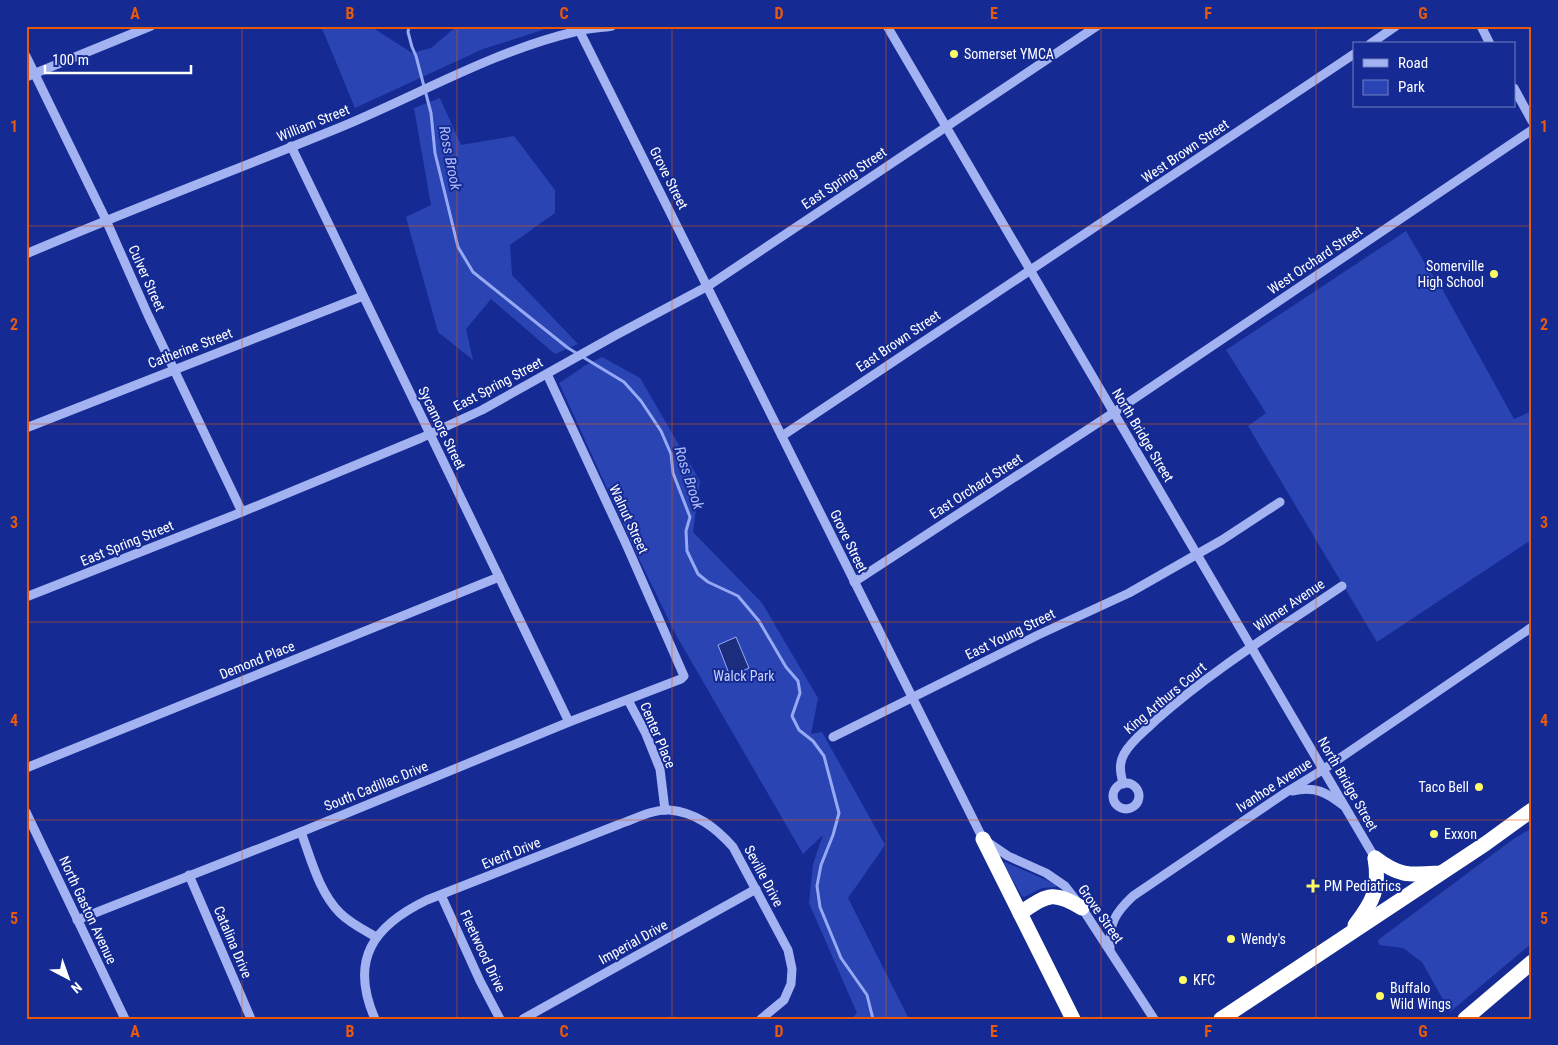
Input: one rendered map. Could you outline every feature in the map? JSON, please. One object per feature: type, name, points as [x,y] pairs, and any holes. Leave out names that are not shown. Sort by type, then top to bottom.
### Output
[{"type":"highway","points":[[1221,1019],[1532,812]]},
{"type":"highway","points":[[983,839],[1073,1019]]},
{"type":"highway","points":[[1375,858],[1397,872],[1408,874],[1442,873]]},
{"type":"highway","points":[[1347,934],[1367,910],[1372,900],[1377,880],[1375,858]]},
{"type":"highway","points":[[1020,912],[1040,900],[1055,895],[1062,896],[1082,908]]},
{"type":"highway","points":[[1465,1019],[1532,962]]},
{"type":"highway","points":[[1482,1019],[1492,996]]},
{"type":"street","points":[[30,76],[151,26]]},
{"type":"street","name":"William Street","points":[[26,254],[106,220],[336,129],[483,62],[579,28],[612,26]]},
{"type":"street","name":"North Bridge Street","points":[[887,26],[1375,858]]},
{"type":"street","name":"East Spring Street","points":[[26,597],[430,435],[482,410],[590,349],[708,286],[1098,26]]},
{"type":"street","points":[[1373,42],[1396,26]]},
{"type":"street","points":[[1481,26],[1489,42]]},
{"type":"street","name":"Grove Street","points":[[579,28],[983,839],[1018,862],[1057,879],[1073,895],[1154,1019]]},
{"type":"street","name":"West Brown Street","points":[[1031,270],[1353,55]]},
{"type":"street","name":"Culver Street","points":[[26,56],[30,76],[106,220],[242,512]]},
{"type":"street","points":[[1516,92],[1532,121]]},
{"type":"street","name":"West Orchard Street","points":[[1113,412],[1532,130]]},
{"type":"street","name":"Sycamore Street","points":[[291,146],[569,722]]},
{"type":"street","name":"East Brown Street","points":[[782,436],[1031,270]]},
{"type":"street","name":"Catherine Street","points":[[26,428],[364,296]]},
{"type":"street","name":"Walnut Street","points":[[547,374],[626,544],[684,676]]},
{"type":"street","name":"East Orchard Street","points":[[854,582],[1113,412]]},
{"type":"street","name":"East Young Street","points":[[833,737],[1129,592],[1198,554],[1280,502]]},
{"type":"street","name":"Demond Place","points":[[26,768],[499,577]]},
{"type":"street","name":"Wilmer Avenue","points":[[1252,648],[1342,586]]},
{"type":"street","name":"Ivanhoe Avenue","points":[[1110,951],[1112,922],[1119,910],[1133,896],[1532,627]]},
{"type":"street","name":"King Arthurs Court","points":[[1123,784],[1120,769],[1122,757],[1132,743],[1170,708],[1218,671],[1252,648]]},
{"type":"street","name":"South Cadillac Drive","points":[[77,920],[301,832],[684,676]]},
{"type":"street","name":"Center Place","points":[[628,700],[646,734],[660,769],[665,810]]},
{"type":"street","points":[[1285,793],[1309,789],[1319,790],[1328,794],[1347,808]]},
{"type":"street","name":"Seville Drive","points":[[665,810],[687,814],[709,824],[733,847],[788,950],[792,969],[787,993],[784,1000],[761,1019]]},
{"type":"street","name":"Everit Drive","points":[[376,937],[386,926],[406,911],[441,895],[620,824],[665,810]]},
{"type":"street","name":"North Gaston Avenue","points":[[26,812],[29,826],[125,1019]]},
{"type":"street","points":[[301,832],[322,887],[330,902],[352,922],[376,937],[367,960],[365,988],[376,1019]]},
{"type":"street","name":"Catalina Drive","points":[[189,875],[251,1019]]},
{"type":"street","name":"Imperial Drive","points":[[523,1019],[756,890]]},
{"type":"street","name":"Fleetwood Drive","points":[[441,895],[480,981],[500,1019]]},
{"type":"green space","points":[[321,26],[370,26],[412,53],[431,48],[457,26],[555,26],[483,49],[355,108]]},
{"type":"green space","points":[[440,98],[461,145],[514,136],[555,190],[555,213],[510,245],[512,275],[578,344],[555,354],[491,299],[466,329],[473,360],[438,332],[406,217],[431,205],[414,108]]},
{"type":"green space","points":[[1406,231],[1430,272],[1440,285],[1514,419],[1532,411],[1532,548],[1528,542],[1377,642],[1248,426],[1266,413],[1226,350]]},
{"type":"green space","name":"Walck Park","points":[[602,357],[640,378],[700,481],[693,532],[762,603],[818,698],[811,734],[822,732],[885,845],[848,898],[909,1019],[851,1019],[857,1013],[809,903],[813,864],[823,835],[803,854],[676,635],[559,383],[582,367]]},
{"type":"green space","points":[[1532,828],[1532,943],[1450,1012],[1422,962],[1403,948],[1379,945],[1378,940],[1512,840]]},
{"type":"green space","points":[[1005,862],[1057,885],[1056,887],[1042,888],[1024,897],[1003,864]]},
{"type":"shaded area","points":[[736,637],[749,668],[730,676],[718,645]]},
{"type":"waterway","name":"Ross Brook","points":[[409,26],[408,32],[431,113],[435,153],[458,247],[473,272],[568,348],[624,382],[641,401],[661,431],[671,454],[673,473],[690,517],[686,531],[687,551],[698,574],[708,582],[738,596],[759,621],[786,667],[798,681],[800,693],[792,716],[799,730],[813,741],[824,756],[839,813],[833,835],[821,865],[817,886],[820,907],[841,958],[867,995],[873,1019]]},
{"type":"place","name":"Somerset YMCA","points":[[954,54]]},
{"type":"place","name":"Somerville High School","points":[[1494,274]]},
{"type":"place","name":"Taco Bell","points":[[1479,787]]},
{"type":"place","name":"Exxon","points":[[1434,834]]},
{"type":"place","name":"PM Pediatrics","points":[[1313,886]]},
{"type":"place","name":"Wendy's","points":[[1231,939]]},
{"type":"place","name":"KFC","points":[[1183,980]]},
{"type":"place","name":"Buffalo Wild Wings","points":[[1380,996]]}]
